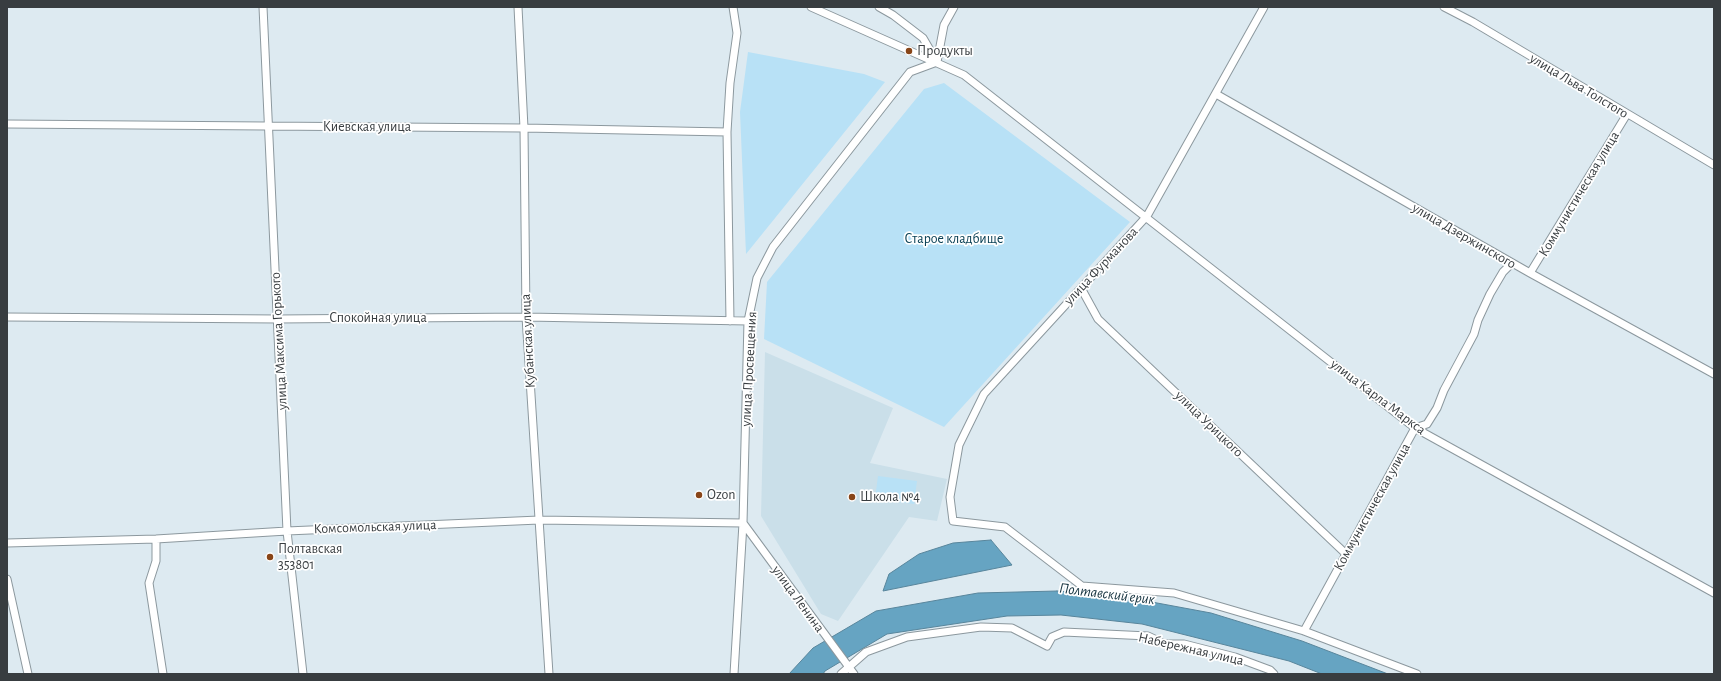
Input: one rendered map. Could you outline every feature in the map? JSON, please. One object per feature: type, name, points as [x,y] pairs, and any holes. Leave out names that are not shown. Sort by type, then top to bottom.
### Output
[{"type":"street","name":"улица Максима Горького","points":[[263,7],[287,530],[303,674]]},
{"type":"street","name":"Кубанская улица","points":[[518,7],[524,128],[526,317],[549,674]]},
{"type":"street","name":"улица Просвещения","points":[[730,321],[728,132],[730,83],[737,33],[733,7]]},
{"type":"street","name":"улица Карла Маркса","points":[[811,7],[964,74],[1147,216],[1415,428],[1714,593]]},
{"type":"street","points":[[879,7],[893,15],[922,38],[937,62]]},
{"type":"street","points":[[937,62],[944,25],[954,7]]},
{"type":"street","name":"улица Фурманова","points":[[1264,7],[1147,216],[984,394],[959,445],[950,497],[953,521],[1005,528],[1082,586],[1174,593],[1304,631]]},
{"type":"street","name":"улица Льва Толстого","points":[[1444,7],[1473,22],[1714,165]]},
{"type":"street","name":"улица Просвещения","points":[[734,674],[743,523],[748,321],[757,278],[773,247],[910,72],[937,62]]},
{"type":"street","name":"улица Дзержинского","points":[[1216,94],[1512,263],[1714,374]]},
{"type":"street","name":"Коммунистическая улица","points":[[1530,273],[1627,114]]},
{"type":"street","name":"Киевская улица","points":[[7,124],[524,128],[728,132]]},
{"type":"street","name":"Коммунистическая улица","points":[[1304,631],[1415,428],[1427,424],[1437,408],[1444,390],[1470,341],[1490,294],[1503,272],[1512,263]]},
{"type":"street","name":"улица Урицкого","points":[[1081,288],[1098,319],[1346,554]]},
{"type":"street","name":"Спокойная улица","points":[[7,317],[278,319],[526,317],[748,321]]},
{"type":"street","name":"Комсомольская улица","points":[[7,543],[156,540],[287,530],[539,520],[743,523]]},
{"type":"street","name":"улица Ленина","points":[[743,523],[826,638],[854,674]]},
{"type":"street","points":[[156,540],[156,561],[149,583],[162,674]]},
{"type":"street","points":[[7,579],[28,674]]},
{"type":"street","name":"Набережная улица","points":[[841,674],[848,666],[866,652],[907,637],[981,627],[1012,628],[1047,646],[1052,637],[1064,632],[1148,636],[1165,644],[1184,644],[1235,657],[1270,670],[1274,674]]},
{"type":"street","points":[[1304,631],[1417,674]]},
{"type":"shaded area","name":"Школа №4","points":[[765,352],[893,408],[870,463],[947,479],[937,521],[909,517],[838,621],[821,614],[761,516]]},
{"type":"shaded area","points":[[991,540],[1012,565],[883,591],[889,574],[919,554],[953,543]]},
{"type":"shaded area","points":[[1057,591],[1114,595],[1211,613],[1302,641],[1388,674],[1322,674],[1289,661],[1142,624],[1061,615],[1007,616],[887,634],[825,671],[823,674],[789,674],[813,648],[876,611],[978,593]]},
{"type":"green space","points":[[748,52],[864,74],[885,82],[746,254],[740,112]]},
{"type":"green space","name":"Старое кладбище","points":[[944,83],[1130,222],[944,427],[764,339],[767,282],[924,89]]},
{"type":"green space","points":[[878,476],[917,481],[914,504],[875,499]]},
{"type":"place","name":"Продукты","points":[[909,51]]},
{"type":"place","name":"Ozon","points":[[699,495]]},
{"type":"place","name":"Школа №4","points":[[852,497]]},
{"type":"place","name":"Полтавская 353801","points":[[270,557]]},
{"type":"water label","name":"Полтавский ерик","points":[[1107,594]]}]
